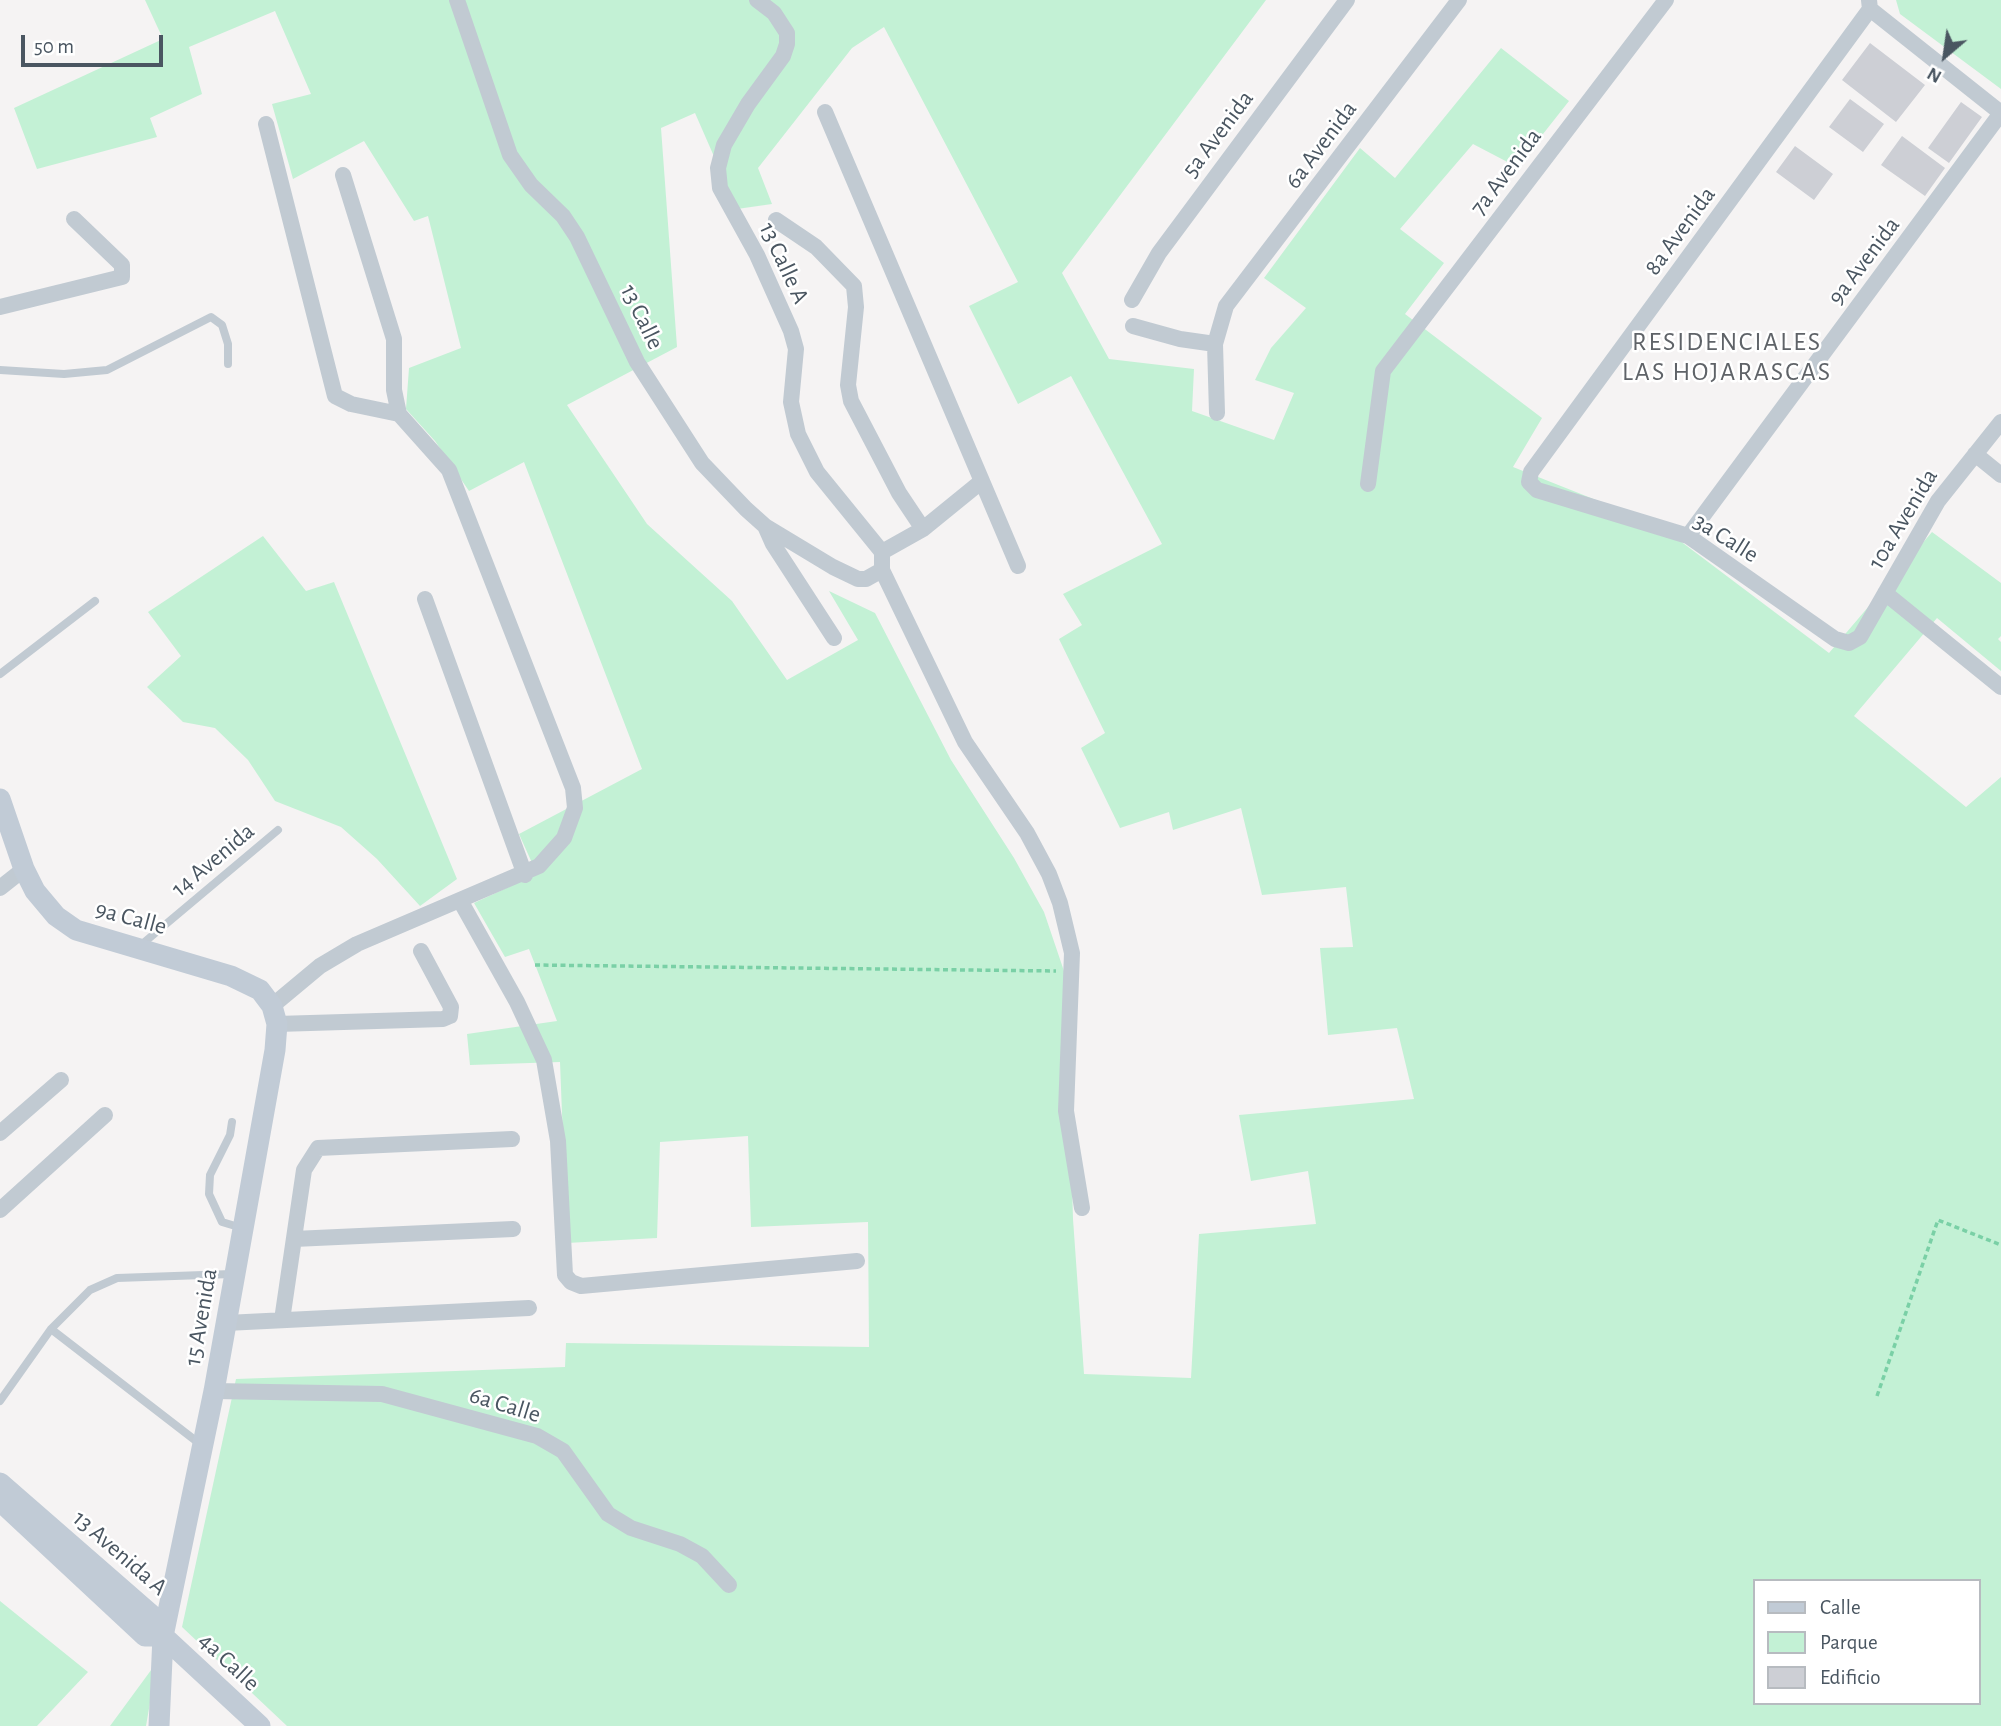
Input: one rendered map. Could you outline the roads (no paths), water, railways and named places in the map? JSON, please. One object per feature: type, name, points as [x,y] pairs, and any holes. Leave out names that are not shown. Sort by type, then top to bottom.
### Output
[{"type":"street","name":"13 Calle","points":[[457,0],[510,155],[531,185],[563,216],[577,237],[638,362],[702,463],[765,526],[858,579],[878,572]]},
{"type":"street","name":"13 Calle A","points":[[757,0],[774,13],[787,33],[787,44],[783,56],[748,104],[724,145],[718,168],[720,188],[757,255],[791,331],[796,349],[791,402],[798,434],[817,472],[882,552]]},
{"type":"street","name":"5a Avenida","points":[[1132,300],[1159,253],[1347,0]]},
{"type":"street","name":"6a Avenida","points":[[1215,344],[1221,318],[1234,295],[1459,0]]},
{"type":"street","name":"7a Avenida","points":[[1368,484],[1382,371],[1666,0]]},
{"type":"street","points":[[1870,4],[2001,113]]},
{"type":"street","name":"8a Avenida","points":[[1529,482],[1531,472],[1870,4]]},
{"type":"street","points":[[825,112],[921,344],[1018,566]]},
{"type":"street","name":"9a Avenida","points":[[1688,536],[2001,113]]},
{"type":"street","points":[[266,124],[335,396],[351,404],[399,414]]},
{"type":"street","points":[[274,1015],[320,966],[357,944],[525,875],[539,866],[564,838],[575,808],[573,788],[449,470],[399,414],[394,390],[394,339],[343,175]]},
{"type":"street","points":[[0,307],[122,277],[122,265],[74,219]]},
{"type":"street","points":[[776,220],[816,247],[855,286],[856,307],[848,385],[851,401],[900,493],[923,528]]},
{"type":"street","points":[[1133,326],[1180,339],[1215,344],[1217,413]]},
{"type":"street","name":"10a Avenida","points":[[1849,643],[1860,637],[1920,529],[1956,476],[2001,422]]},
{"type":"street","points":[[1975,454],[2001,475]]},
{"type":"street","points":[[982,481],[923,528],[882,552],[878,572],[965,742],[1027,833],[1049,874],[1072,953],[1066,1111],[1082,1208]]},
{"type":"street","name":"3a Calle","points":[[1529,482],[1537,490],[1688,536],[1835,639],[1849,643]]},
{"type":"street","points":[[765,526],[773,544],[834,638]]},
{"type":"street","points":[[1885,593],[2001,687]]},
{"type":"street","points":[[425,599],[525,875]]},
{"type":"street","name":"9a Calle","points":[[0,799],[24,869],[35,891],[55,916],[76,930],[231,976],[260,990],[274,1015]]},
{"type":"street","points":[[0,888],[24,869]]},
{"type":"street","points":[[461,902],[517,1002],[544,1060],[558,1141],[565,1275],[571,1282],[581,1286],[858,1261]]},
{"type":"street","points":[[274,1015],[443,1020],[450,1016],[451,1007],[421,951]]},
{"type":"street","name":"15 Avenida","points":[[159,1726],[163,1636],[214,1391],[235,1274],[275,1050],[274,1015]]},
{"type":"street","points":[[0,1133],[61,1080]]},
{"type":"street","points":[[0,1210],[105,1115]]},
{"type":"street","points":[[282,1320],[304,1170],[318,1148],[512,1139]]},
{"type":"street","points":[[294,1239],[513,1229]]},
{"type":"street","points":[[226,1323],[529,1308]]},
{"type":"street","name":"6a Calle","points":[[214,1391],[382,1394],[537,1436],[563,1451],[608,1514],[631,1528],[680,1544],[702,1556],[729,1585]]},
{"type":"street","name":"13 Avenida A","points":[[0,1483],[156,1619],[163,1636],[145,1636],[0,1501]]},
{"type":"street","name":"4a Calle","points":[[163,1636],[260,1726]]},
{"type":"lane","points":[[0,370],[64,374],[107,370],[211,317],[222,325],[228,344],[228,364]]},
{"type":"lane","points":[[0,674],[95,601]]},
{"type":"lane","name":"14 Avenida","points":[[139,947],[278,830]]},
{"type":"lane","points":[[232,1122],[230,1135],[210,1175],[209,1194],[222,1222],[242,1228]]},
{"type":"lane","points":[[0,1401],[51,1329],[90,1290],[117,1278],[235,1274]]},
{"type":"lane","points":[[51,1329],[202,1446]]},
{"type":"district","name":"RESIDENCIALES LAS HOJARASCAS","points":[[1727,357]]}]
